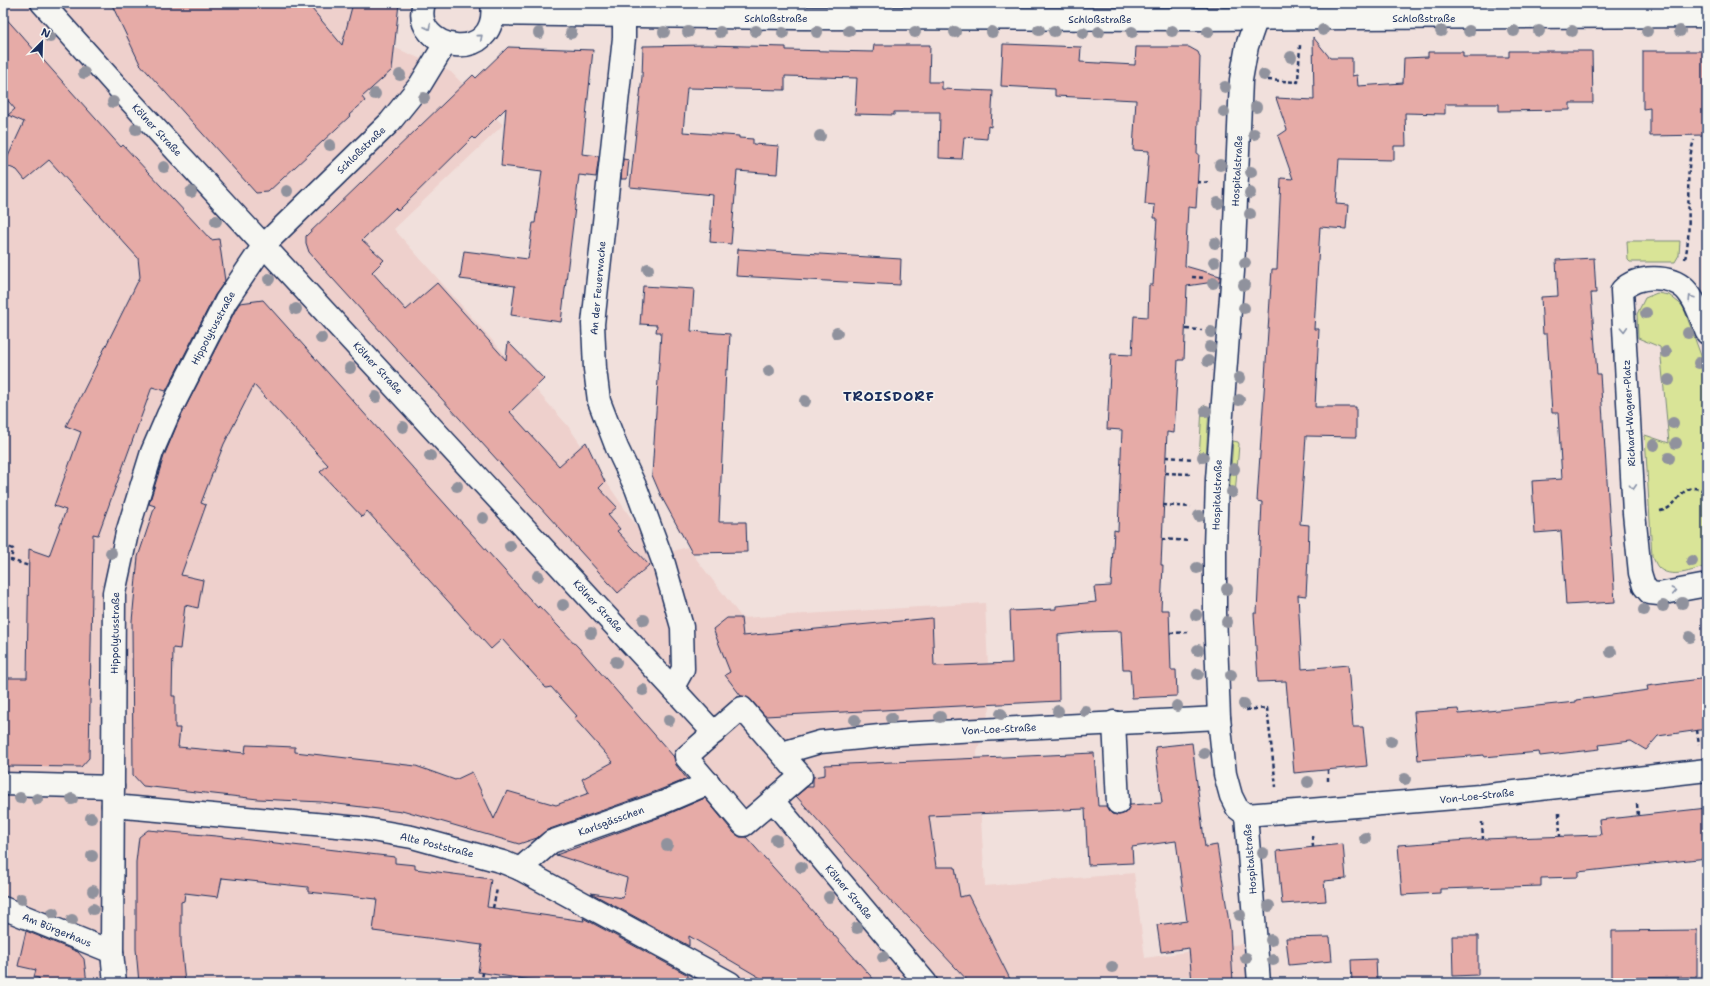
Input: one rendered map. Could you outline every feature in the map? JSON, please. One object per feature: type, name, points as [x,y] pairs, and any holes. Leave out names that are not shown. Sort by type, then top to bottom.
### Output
[{"type":"street","name":"Kölner Straße","points":[[42,3],[121,92],[714,733]]},
{"type":"street","points":[[424,3],[423,18],[427,29],[435,38],[445,44],[458,47],[471,44],[482,37],[490,27],[493,9]]},
{"type":"street","name":"Schloßstraße","points":[[493,9],[624,17],[933,10],[1259,11],[1707,16]]},
{"type":"street","name":"Hospitalstraße","points":[[1259,11],[1246,46],[1241,80],[1233,271],[1217,479],[1215,613],[1229,714],[1225,774],[1231,796],[1237,808],[1246,815],[1259,983]]},
{"type":"street","name":"An der Feuerwache","points":[[624,17],[624,38],[593,324],[595,368],[599,401],[617,448],[636,488],[664,564],[682,627],[683,669],[672,687]]},
{"type":"street","name":"Schloßstraße","points":[[264,245],[390,122],[420,86],[445,44]]},
{"type":"street","name":"Hippolytusstraße","points":[[115,983],[112,952],[114,593],[127,533],[152,452],[168,415],[226,301],[264,245]]},
{"type":"street","name":"Richard-Wagner-Platz","points":[[1707,333],[1698,309],[1685,289],[1677,284],[1669,280],[1654,278],[1636,281],[1629,284],[1622,290],[1634,513],[1640,573],[1644,586],[1650,593],[1659,594],[1707,585]]},
{"type":"street","points":[[742,708],[782,753],[801,776],[744,825],[686,757],[742,708]]},
{"type":"street","name":"Von-Loe-Straße","points":[[782,753],[820,742],[900,734],[1229,714]]},
{"type":"street","points":[[1114,722],[1118,803]]},
{"type":"street","name":"Von-Loe-Straße","points":[[1246,815],[1480,796],[1707,770]]},
{"type":"street","name":"Karlsgässchen","points":[[520,869],[551,842],[662,803],[709,783]]},
{"type":"street","points":[[3,784],[113,796]]},
{"type":"street","name":"Alte Poststraße","points":[[113,796],[360,828],[412,837],[503,862],[520,869],[730,983]]},
{"type":"street","name":"Kölner Straße","points":[[773,801],[926,983]]},
{"type":"street","name":"Am Bürgerhaus","points":[[3,908],[112,952]]},
{"type":"path","points":[[1677,284],[1686,256],[1688,240],[1689,157],[1694,140]]},
{"type":"path","points":[[1197,182],[1212,183]]},
{"type":"path","points":[[1192,276],[1207,278]]},
{"type":"path","points":[[1186,329],[1204,330]]},
{"type":"path","points":[[1166,457],[1195,459]]},
{"type":"path","points":[[1165,473],[1194,474]]},
{"type":"path","points":[[1634,513],[1667,510],[1672,508],[1685,491],[1695,488],[1707,491]]},
{"type":"path","points":[[1163,505],[1193,507]]},
{"type":"path","points":[[1162,539],[1192,541]]},
{"type":"path","points":[[3,545],[13,549],[11,560],[29,566]]},
{"type":"path","points":[[1170,634],[1189,632]]},
{"type":"path","points":[[1229,714],[1267,708],[1278,812]]},
{"type":"path","points":[[1559,825],[1560,836]]},
{"type":"path","points":[[1482,827],[1483,839]]},
{"type":"path","points":[[483,973],[482,982],[502,983]]},
{"type":"shaded area","points":[[3,3],[400,3],[391,46],[451,72],[503,125],[394,229],[568,426],[657,556],[687,547],[742,618],[985,603],[990,708],[977,752],[985,886],[1134,873],[1145,958],[1268,940],[1271,983],[351,983],[300,981],[273,983],[3,983]]},
{"type":"green space","points":[[1627,241],[1680,241],[1679,255],[1675,262],[1630,262],[1628,260]]},
{"type":"green space","points":[[1657,293],[1669,295],[1683,306],[1707,372],[1707,566],[1682,573],[1669,573],[1663,571],[1657,566],[1652,556],[1645,435],[1669,443],[1660,347],[1638,338],[1637,314],[1645,298]]},
{"type":"green space","points":[[1206,405],[1209,408],[1206,460],[1203,462],[1199,460],[1202,407]]},
{"type":"green space","points":[[1233,441],[1238,442],[1239,444],[1235,496],[1232,498],[1229,495]]},
{"type":"building","points":[[111,3],[307,3],[342,45],[353,3],[399,3],[392,70],[362,97],[365,101],[349,115],[350,116],[268,192],[256,193],[140,64]]},
{"type":"building","points":[[3,15],[121,147],[123,145],[211,240],[219,239],[225,281],[215,295],[166,391],[152,387],[98,535],[93,534],[89,758],[81,767],[3,766],[3,678],[27,678],[29,549],[49,556],[66,510],[54,506],[81,432],[66,426],[140,277],[138,258],[49,160],[25,180],[17,170],[4,165],[24,122],[8,115],[15,109],[3,95]]},
{"type":"building","points":[[1313,37],[1330,58],[1352,58],[1352,76],[1357,75],[1358,86],[1403,83],[1404,58],[1428,57],[1428,52],[1463,52],[1463,57],[1509,57],[1509,51],[1592,51],[1593,103],[1570,103],[1570,110],[1499,111],[1499,104],[1445,104],[1445,114],[1405,113],[1406,146],[1394,146],[1394,160],[1339,159],[1336,204],[1348,205],[1346,229],[1320,227],[1314,329],[1319,329],[1315,407],[1356,407],[1356,437],[1306,436],[1300,524],[1309,525],[1308,558],[1306,596],[1298,595],[1302,669],[1348,665],[1353,727],[1363,727],[1367,766],[1294,773],[1286,681],[1258,682],[1254,613],[1257,613],[1262,502],[1257,501],[1272,269],[1277,269],[1281,178],[1293,179],[1278,136],[1287,130],[1276,98],[1314,100]]},
{"type":"building","points":[[1003,44],[1081,47],[1080,62],[1135,65],[1136,47],[1189,47],[1198,52],[1200,57],[1197,154],[1199,154],[1196,208],[1188,207],[1185,266],[1220,276],[1220,281],[1187,286],[1184,360],[1178,360],[1174,433],[1167,432],[1161,565],[1163,565],[1161,610],[1169,610],[1171,670],[1176,670],[1177,696],[1132,698],[1130,669],[1123,669],[1121,631],[1086,632],[1058,635],[1059,701],[765,716],[751,700],[741,696],[725,675],[730,672],[713,629],[727,618],[741,618],[743,636],[932,618],[934,666],[1012,663],[1010,611],[1056,609],[1056,606],[1096,602],[1094,587],[1111,586],[1114,530],[1118,531],[1122,430],[1107,429],[1111,354],[1132,355],[1134,316],[1148,317],[1149,285],[1153,285],[1157,218],[1154,218],[1155,205],[1145,204],[1149,151],[1133,150],[1136,100],[1055,96],[1055,89],[1001,86]]},
{"type":"building","points":[[706,45],[786,47],[786,50],[873,52],[874,45],[930,45],[929,82],[942,82],[942,89],[993,91],[991,127],[988,126],[987,139],[964,137],[962,159],[939,158],[940,112],[894,112],[894,115],[855,114],[857,78],[785,76],[785,90],[687,88],[683,132],[739,136],[739,138],[753,139],[753,144],[779,146],[777,174],[737,171],[731,244],[710,242],[713,195],[630,187],[642,77],[643,46]]},
{"type":"building","points":[[508,47],[593,50],[582,154],[599,156],[596,177],[579,175],[561,322],[511,315],[515,286],[460,279],[464,251],[528,259],[533,223],[535,223],[542,171],[501,166],[506,108],[475,139],[473,137],[398,211],[395,208],[362,240],[384,260],[372,272],[406,310],[437,283],[506,360],[508,342],[544,379],[510,412],[559,466],[586,442],[605,482],[599,488],[617,507],[608,515],[620,529],[617,531],[649,565],[618,593],[323,268],[309,252],[306,243],[306,236],[473,75],[476,78]]},
{"type":"building","points":[[1643,51],[1707,51],[1707,109],[1704,109],[1705,135],[1650,136],[1650,108],[1643,109]]},
{"type":"building","points":[[623,159],[629,160],[627,179],[621,179]]},
{"type":"building","points":[[738,249],[901,259],[900,285],[736,276]]},
{"type":"building","points":[[1594,258],[1596,293],[1591,293],[1597,374],[1600,374],[1615,602],[1566,605],[1561,531],[1535,533],[1532,481],[1562,479],[1558,413],[1552,413],[1547,334],[1543,334],[1541,297],[1558,296],[1556,260]]},
{"type":"building","points":[[643,286],[694,289],[691,331],[730,334],[728,370],[726,369],[719,522],[746,522],[747,552],[692,553],[661,496],[652,475],[661,332],[656,332],[657,325],[640,324]]},
{"type":"building","points":[[263,300],[538,608],[539,606],[579,648],[674,757],[676,765],[687,779],[547,830],[537,838],[519,844],[402,810],[402,812],[322,802],[258,799],[143,786],[133,775],[132,621],[138,557],[155,506],[149,504],[164,456],[179,420],[240,303]],"holes":[[[254,385],[328,465],[320,472],[362,517],[367,511],[491,649],[502,639],[546,688],[551,687],[577,716],[574,718],[613,762],[582,779],[589,793],[556,805],[507,791],[494,819],[472,772],[455,780],[416,766],[295,752],[295,747],[246,745],[245,753],[178,747],[180,728],[175,728],[175,696],[172,696],[173,648],[180,649],[185,605],[198,608],[203,580],[181,575],[206,505],[201,503],[209,482],[224,444]]]},
{"type":"building","points":[[1707,678],[1707,729],[1658,736],[1646,750],[1631,741],[1599,745],[1600,749],[1540,756],[1539,752],[1484,757],[1484,755],[1418,760],[1414,712],[1458,709],[1459,714],[1576,702],[1576,700],[1648,690],[1647,686]]},
{"type":"building","points":[[1192,743],[1205,847],[1217,845],[1230,929],[1233,983],[1192,983],[1189,948],[1161,952],[1157,925],[1187,921],[1176,841],[1132,847],[1133,863],[1088,865],[1085,809],[929,816],[936,867],[955,867],[960,897],[968,895],[1012,983],[970,983],[896,904],[894,905],[796,796],[807,787],[813,787],[813,777],[825,775],[825,765],[1094,753],[1098,806],[1106,806],[1112,814],[1119,815],[1125,813],[1130,805],[1162,803],[1155,747]]},
{"type":"building","points":[[705,798],[734,833],[740,837],[746,837],[877,983],[769,983],[689,936],[689,946],[591,893],[623,898],[627,878],[556,855],[666,815]]},
{"type":"building","points":[[1707,808],[1707,858],[1578,872],[1578,877],[1541,878],[1541,886],[1440,889],[1440,893],[1402,895],[1398,845],[1483,839],[1601,835],[1599,820]]},
{"type":"building","points":[[148,830],[216,836],[395,857],[395,863],[415,865],[415,869],[491,879],[487,907],[584,921],[583,918],[688,975],[688,983],[552,983],[478,972],[482,945],[373,931],[377,899],[308,892],[308,887],[222,878],[218,897],[185,893],[184,901],[181,902],[181,942],[185,983],[139,983],[136,949],[136,862],[139,837]]},
{"type":"building","points":[[1343,844],[1346,879],[1324,881],[1326,901],[1282,904],[1277,851]]},
{"type":"building","points":[[1697,930],[1697,977],[1612,978],[1612,931]]},
{"type":"building","points":[[26,931],[78,952],[84,959],[87,983],[38,983],[39,978],[34,977],[36,970],[18,966]]},
{"type":"building","points":[[1452,936],[1478,936],[1478,975],[1453,976]]},
{"type":"building","points":[[1330,937],[1332,961],[1289,965],[1286,938]]},
{"type":"building","points":[[1376,959],[1377,983],[1352,983],[1351,960]]},
{"type":"district","name":"TROISDORF","points":[[889,396]]}]
